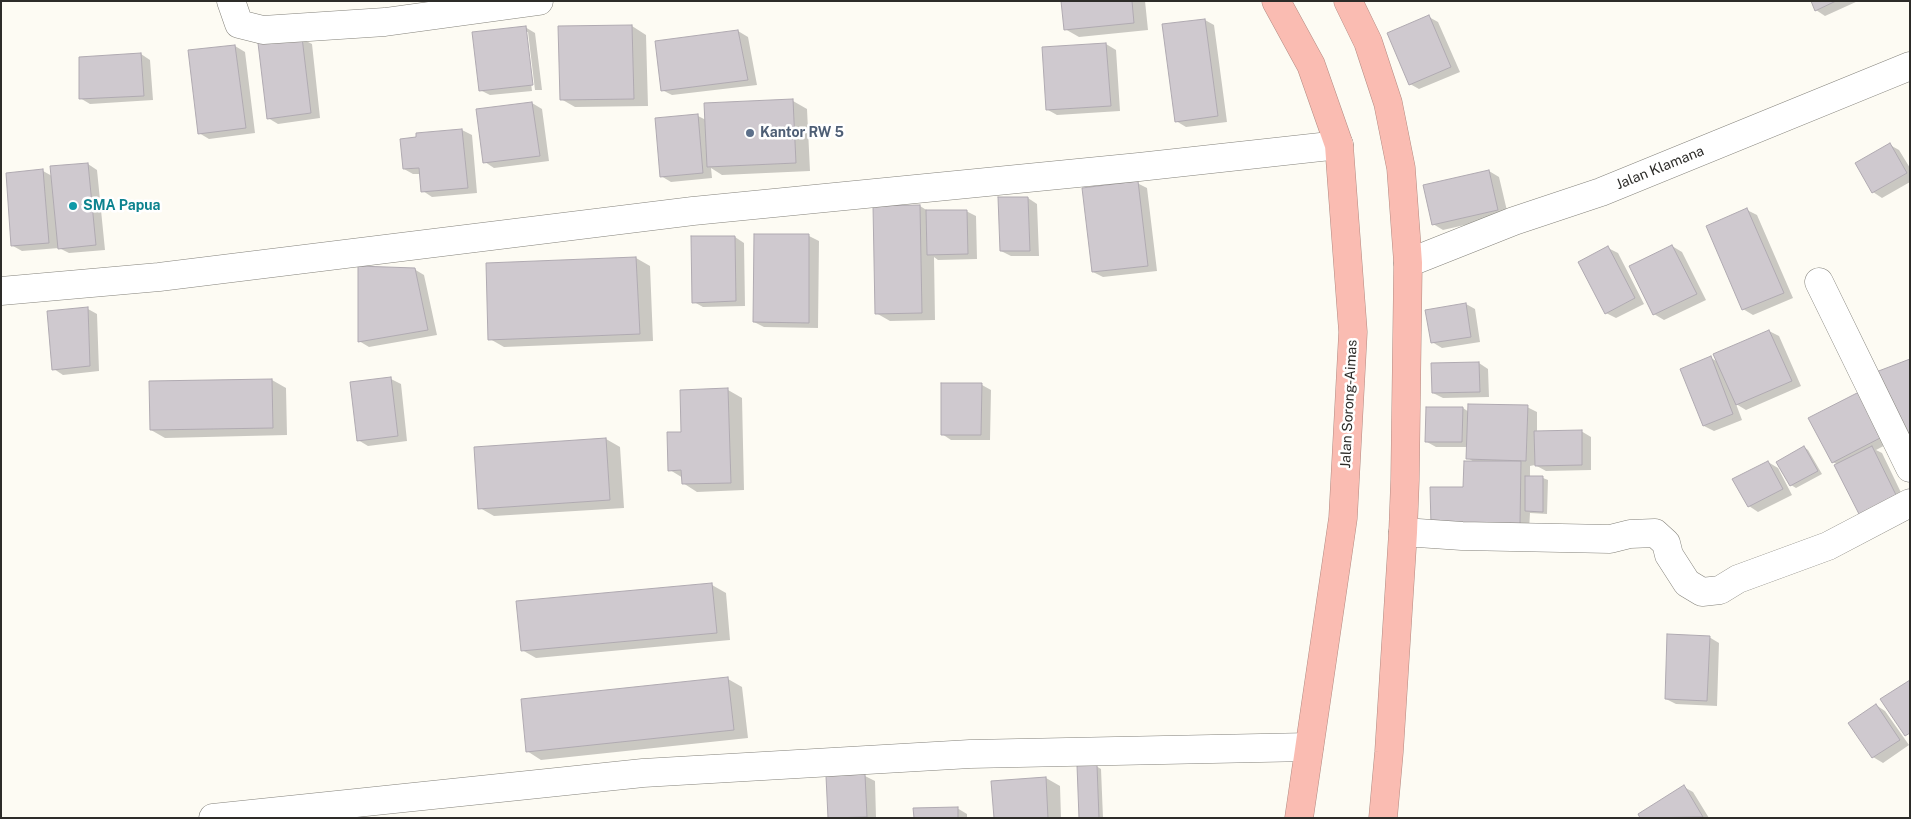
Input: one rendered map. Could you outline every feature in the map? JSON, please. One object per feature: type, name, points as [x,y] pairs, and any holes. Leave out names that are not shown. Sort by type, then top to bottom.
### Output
[{"type":"highway","name":"Jalan Sorong-Aimas","points":[[1276,1],[1311,65],[1339,145],[1353,332],[1343,518],[1299,818]]},
{"type":"highway","points":[[1348,1],[1368,42],[1388,103],[1401,168],[1408,263],[1403,532],[1383,818]]},
{"type":"street","points":[[231,1],[239,24],[264,30],[385,22],[539,1]]},
{"type":"street","name":"Jalan Klamana","points":[[1408,263],[1514,221],[1601,192],[1910,66]]},
{"type":"street","points":[[1,291],[179,274],[693,211],[1139,167],[1339,145]]},
{"type":"street","points":[[1819,282],[1910,468]]},
{"type":"street","points":[[1403,532],[1462,536],[1610,539],[1630,534],[1655,533],[1666,542],[1668,555],[1687,583],[1702,592],[1720,590],[1738,579],[1828,546],[1910,503]]},
{"type":"street","points":[[213,818],[643,773],[970,754],[1309,747]]},
{"type":"building","points":[[1061,1],[1132,1],[1134,23],[1064,30]]},
{"type":"building","points":[[1811,1],[1836,1],[1815,11]]},
{"type":"building","points":[[1429,15],[1451,67],[1409,85],[1387,33]]},
{"type":"building","points":[[1205,19],[1218,116],[1175,122],[1162,24]]},
{"type":"building","points":[[632,25],[634,99],[560,100],[558,26]]},
{"type":"building","points":[[526,26],[533,85],[479,91],[472,32]]},
{"type":"building","points":[[738,30],[748,80],[661,91],[655,41]]},
{"type":"building","points":[[302,37],[311,113],[267,119],[258,43]]},
{"type":"building","points":[[1106,43],[1111,106],[1046,110],[1042,47]]},
{"type":"building","points":[[235,45],[246,128],[198,134],[188,50]]},
{"type":"building","points":[[141,53],[144,96],[79,99],[79,57]]},
{"type":"building","name":"Kantor RW 5","points":[[793,99],[796,163],[707,167],[704,103]]},
{"type":"building","points":[[532,102],[540,156],[483,163],[476,109]]},
{"type":"building","points":[[698,114],[703,173],[660,177],[655,118]]},
{"type":"building","points":[[462,129],[468,188],[421,192],[419,168],[403,169],[400,139],[416,137],[416,133]]},
{"type":"building","points":[[1890,143],[1907,173],[1872,193],[1855,163]]},
{"type":"building","name":"SMA Papua","points":[[88,163],[96,245],[58,249],[50,166]]},
{"type":"building","name":"SMA Papua","points":[[43,169],[49,243],[11,246],[6,173]]},
{"type":"building","points":[[1489,170],[1498,210],[1432,225],[1423,185]]},
{"type":"building","points":[[1138,181],[1148,266],[1092,272],[1082,188]]},
{"type":"building","points":[[998,197],[1028,197],[1030,251],[1000,251]]},
{"type":"building","points":[[920,205],[922,313],[875,314],[873,206]]},
{"type":"building","points":[[1747,208],[1784,293],[1742,310],[1706,226]]},
{"type":"building","points":[[926,210],[967,210],[968,254],[927,255]]},
{"type":"building","points":[[754,234],[809,234],[809,323],[753,322]]},
{"type":"building","points":[[691,236],[735,236],[736,301],[692,303]]},
{"type":"building","points":[[1672,245],[1697,294],[1653,315],[1629,266]]},
{"type":"building","points":[[1608,246],[1635,298],[1605,314],[1578,262]]},
{"type":"building","points":[[636,257],[640,334],[488,340],[486,263]]},
{"type":"building","points":[[358,266],[415,268],[428,330],[358,342]]},
{"type":"building","points":[[1466,303],[1471,337],[1431,343],[1425,310]]},
{"type":"building","points":[[88,307],[90,366],[52,370],[47,311]]},
{"type":"building","points":[[1769,330],[1792,381],[1736,405],[1713,354]]},
{"type":"building","points":[[1711,356],[1733,414],[1703,426],[1680,369]]},
{"type":"building","points":[[1910,359],[1910,456],[1876,372]]},
{"type":"building","points":[[1479,362],[1480,392],[1432,393],[1431,363]]},
{"type":"building","points":[[391,377],[398,436],[357,441],[350,382]]},
{"type":"building","points":[[272,379],[273,428],[150,430],[149,381]]},
{"type":"building","points":[[941,383],[982,383],[981,435],[941,435]]},
{"type":"building","points":[[728,388],[731,483],[682,484],[681,470],[668,471],[667,432],[681,432],[680,390]]},
{"type":"building","points":[[1859,392],[1882,437],[1832,463],[1808,418]]},
{"type":"building","points":[[1468,404],[1528,405],[1526,461],[1466,459]]},
{"type":"building","points":[[1426,407],[1463,407],[1462,442],[1425,442]]},
{"type":"building","points":[[1582,430],[1582,465],[1535,466],[1534,431]]},
{"type":"building","points":[[606,438],[610,500],[478,509],[474,447]]},
{"type":"building","points":[[1804,446],[1818,471],[1790,486],[1776,462]]},
{"type":"building","points":[[1872,446],[1897,497],[1860,516],[1834,465]]},
{"type":"building","points":[[1464,461],[1521,461],[1520,525],[1431,525],[1430,487],[1463,487]]},
{"type":"building","points":[[1768,461],[1783,489],[1748,507],[1732,479]]},
{"type":"building","points":[[1525,476],[1543,476],[1543,512],[1525,511]]},
{"type":"building","points":[[712,583],[717,633],[521,651],[516,601]]},
{"type":"building","points":[[1667,634],[1710,636],[1707,701],[1665,699]]},
{"type":"building","points":[[728,677],[734,730],[526,752],[521,699]]},
{"type":"building","points":[[1910,680],[1910,733],[1905,736],[1880,699]]},
{"type":"building","points":[[1876,704],[1900,740],[1872,758],[1848,723]]},
{"type":"building","points":[[1077,765],[1097,765],[1099,818],[1079,818]]},
{"type":"building","points":[[865,774],[867,817],[828,818],[826,776]]},
{"type":"building","points":[[1046,777],[1048,818],[994,818],[991,781]]},
{"type":"building","points":[[1684,785],[1703,817],[1640,818],[1638,814]]},
{"type":"building","points":[[958,807],[958,818],[914,818],[913,808]]},
{"type":"place","name":"Kantor RW 5","points":[[750,133]]},
{"type":"place","name":"SMA Papua","points":[[73,206]]}]
